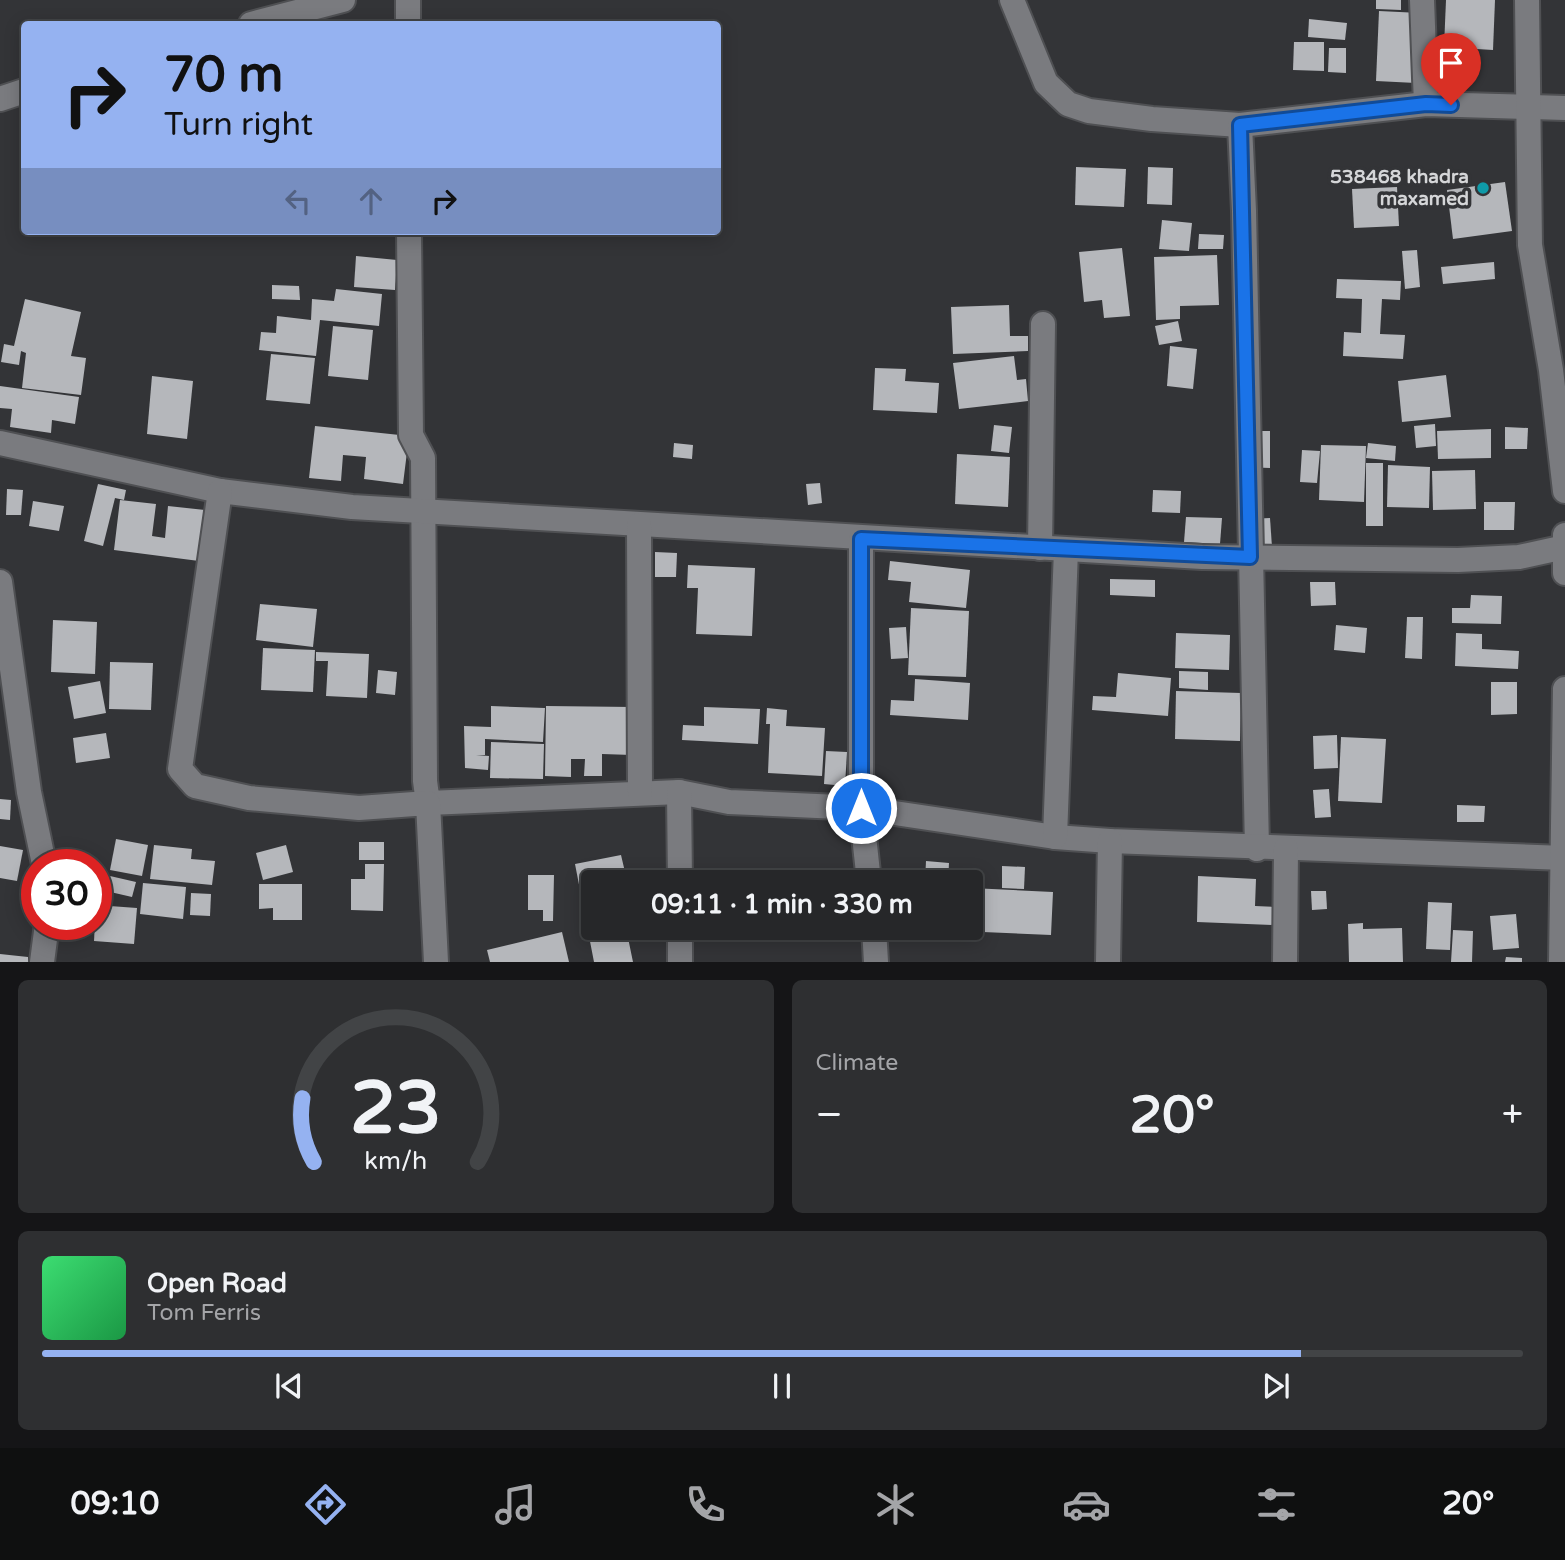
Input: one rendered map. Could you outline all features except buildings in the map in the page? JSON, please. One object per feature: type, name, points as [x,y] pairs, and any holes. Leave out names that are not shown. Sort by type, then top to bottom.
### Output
[{"type":"street","points":[[263,21],[344,0]]},
{"type":"street","points":[[408,0],[408,21]]},
{"type":"street","points":[[1012,0],[1046,83],[1068,104],[1090,111],[1152,119],[1240,125],[1426,104],[1565,108]]},
{"type":"street","points":[[1422,0],[1426,104]]},
{"type":"street","points":[[1527,0],[1530,245],[1551,370],[1565,491]]},
{"type":"street","points":[[0,99],[21,92]]},
{"type":"street","points":[[1240,125],[1256,849]]},
{"type":"street","points":[[409,235],[411,435],[423,458],[425,781],[436,961]]},
{"type":"street","points":[[1040,548],[1043,324]]},
{"type":"street","points":[[0,443],[220,491],[352,507],[861,539],[1250,557],[1458,560],[1520,557],[1565,547]]},
{"type":"street","points":[[220,491],[180,769],[195,786],[249,798],[359,808],[679,792],[729,802],[861,808],[1055,837],[1256,849],[1564,858]]},
{"type":"street","points":[[639,525],[640,792]]},
{"type":"street","points":[[1565,536],[1565,573]]},
{"type":"street","points":[[861,539],[861,808],[868,870]]},
{"type":"street","points":[[1055,837],[1066,550]]},
{"type":"street","points":[[0,582],[29,792],[41,849]]},
{"type":"street","points":[[1561,961],[1565,689]]},
{"type":"street","points":[[679,792],[680,870]]},
{"type":"street","points":[[1108,961],[1110,841]]},
{"type":"street","points":[[1285,961],[1286,849]]},
{"type":"street","points":[[42,961],[45,940]]},
{"type":"street","points":[[680,940],[680,961]]},
{"type":"street","points":[[875,940],[876,961]]},
{"type":"place","name":"538468 khadra maxamed","points":[[1483,188]]},
{"type":"route","points":[[861,808],[861,539],[1202,557],[1250,557],[1240,125],[1426,104],[1451,105]]}]
